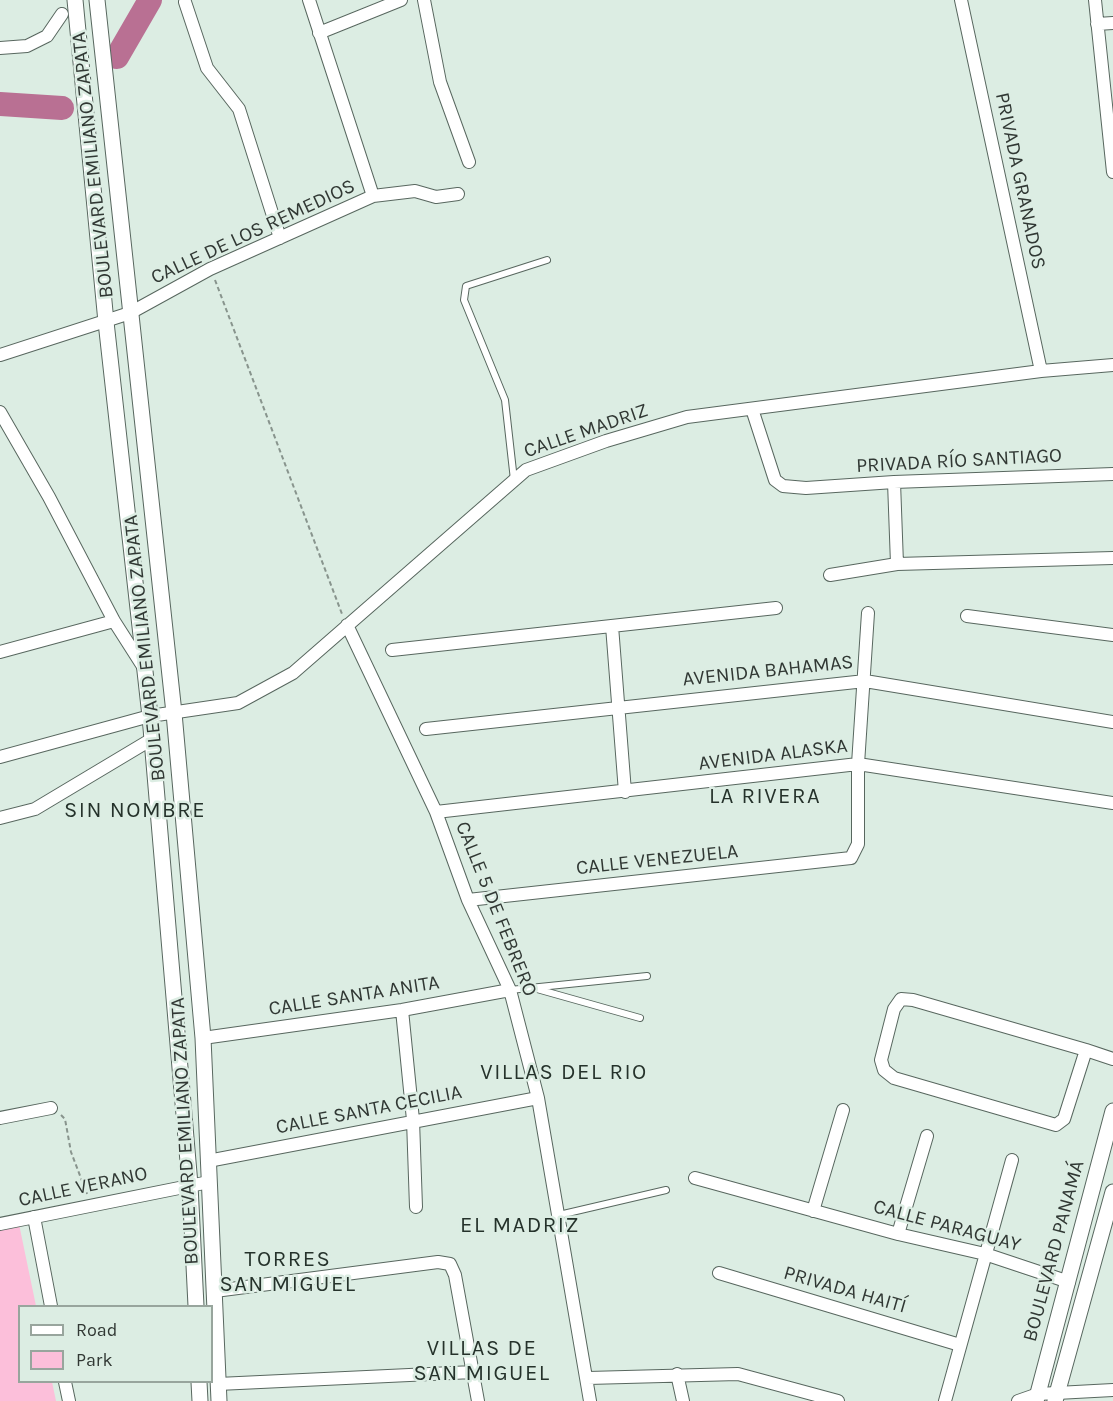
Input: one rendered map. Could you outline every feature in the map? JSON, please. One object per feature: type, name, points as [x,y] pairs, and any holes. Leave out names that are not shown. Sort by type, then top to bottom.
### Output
[{"type":"street","name":"BOULEVARD EMILIANO ZAPATA","points":[[75,0],[106,322],[150,716],[190,1185],[196,1305]]},
{"type":"street","name":"BOULEVARD EMILIANO ZAPATA","points":[[97,0],[174,713],[203,1038],[219,1401]]},
{"type":"street","points":[[309,0],[373,196]]},
{"type":"street","points":[[319,33],[401,0]]},
{"type":"street","points":[[424,0],[440,82],[469,162]]},
{"type":"street","name":"PRIVADA GRANADOS","points":[[961,0],[1041,371]]},
{"type":"street","points":[[1095,0],[1113,172]]},
{"type":"street","points":[[185,2],[207,68],[238,109],[280,238]]},
{"type":"street","points":[[0,48],[27,46],[47,36],[62,14]]},
{"type":"street","points":[[1097,24],[1113,23]]},
{"type":"street","name":"CALLE DE LOS REMEDIOS","points":[[0,355],[130,313],[210,269],[373,196],[415,191],[436,197],[458,194]]},
{"type":"street","name":"CALLE MADRIZ","points":[[0,757],[150,716],[238,703],[293,673],[525,470],[606,441],[687,417],[1041,371],[1113,365]]},
{"type":"street","name":"PRIVADA RÍO SANTIAGO","points":[[752,409],[775,480],[783,486],[806,488],[894,482],[1113,474]]},
{"type":"street","name":"BOULEVARD EMILIANO ZAPATA","points":[[0,412],[50,496],[114,621],[144,669]]},
{"type":"street","points":[[894,482],[897,564]]},
{"type":"street","points":[[830,575],[897,564],[1113,558]]},
{"type":"street","points":[[392,650],[776,608]]},
{"type":"street","points":[[858,764],[868,613]]},
{"type":"street","points":[[967,616],[1113,635]]},
{"type":"street","points":[[0,652],[114,621]]},
{"type":"street","name":"CALLE 5 DE FEBRERO","points":[[347,625],[436,812],[468,900],[510,990],[538,1098],[588,1378],[590,1401]]},
{"type":"street","points":[[612,626],[626,792]]},
{"type":"street","name":"AVENIDA BAHAMAS","points":[[426,729],[619,706],[865,681],[1113,722]]},
{"type":"street","points":[[0,818],[35,809],[152,739]]},
{"type":"street","name":"AVENIDA ALASKA","points":[[436,812],[858,764],[1113,803]]},
{"type":"street","name":"CALLE VENEZUELA","points":[[468,900],[850,858],[858,844],[858,764]]},
{"type":"street","name":"CALLE SANTA ANITA","points":[[203,1038],[402,1010],[510,990]]},
{"type":"street","points":[[1086,1050],[1064,1119],[1056,1125],[894,1078],[884,1070],[881,1060],[894,1009],[902,999],[913,1000],[1086,1050],[1113,1059]]},
{"type":"street","points":[[402,1010],[413,1120],[416,1207]]},
{"type":"street","name":"CALLE SANTA CECILIA","points":[[208,1161],[413,1120],[538,1098]]},
{"type":"street","points":[[0,1118],[51,1108]]},
{"type":"street","points":[[813,1210],[843,1110]]},
{"type":"street","name":"BOULEVARD PANAMÁ","points":[[1037,1398],[1113,1112]]},
{"type":"street","points":[[898,1234],[927,1137]]},
{"type":"street","points":[[945,1401],[1012,1160]]},
{"type":"street","name":"CALLE PARAGUAY","points":[[695,1178],[898,1234],[985,1254],[1069,1282]]},
{"type":"street","name":"CALLE VERANO","points":[[0,1224],[209,1182]]},
{"type":"street","name":"BOULEVARD PANAMÁ","points":[[1057,1396],[1113,1192]]},
{"type":"street","points":[[34,1217],[51,1305]]},
{"type":"street","points":[[215,1291],[438,1262],[450,1264],[455,1275],[478,1401]]},
{"type":"street","name":"PRIVADA HAITÍ","points":[[719,1274],[960,1345]]},
{"type":"street","points":[[218,1383],[473,1372]]},
{"type":"street","points":[[677,1374],[683,1401]]},
{"type":"street","points":[[588,1378],[738,1374],[838,1401]]},
{"type":"street","points":[[65,1383],[69,1401]]},
{"type":"street","points":[[199,1383],[200,1401]]},
{"type":"street","points":[[1018,1401],[1113,1390]]},
{"type":"lane","points":[[514,480],[505,400],[464,300],[466,286],[547,260]]},
{"type":"lane","points":[[510,990],[647,976]]},
{"type":"lane","points":[[533,988],[640,1018]]},
{"type":"lane","points":[[559,1215],[666,1190]]},
{"type":"path","points":[[210,269],[347,625]]},
{"type":"path","points":[[51,1108],[66,1119],[71,1152],[91,1205]]},
{"type":"green space","points":[[19,1224],[36,1305],[18,1305],[18,1383],[52,1383],[56,1401],[0,1401],[0,1228]]},
{"type":"waterway","points":[[117,57],[150,0]]},
{"type":"waterway","points":[[0,104],[62,108]]},
{"type":"district","name":"LA RIVERA","points":[[765,797]]},
{"type":"district","name":"SIN NOMBRE","points":[[135,811]]},
{"type":"district","name":"VILLAS DEL RIO","points":[[564,1073]]},
{"type":"district","name":"EL MADRIZ","points":[[520,1226]]},
{"type":"district","name":"TORRES SAN MIGUEL","points":[[288,1272]]},
{"type":"district","name":"VILLAS DE SAN MIGUEL","points":[[482,1362]]}]
